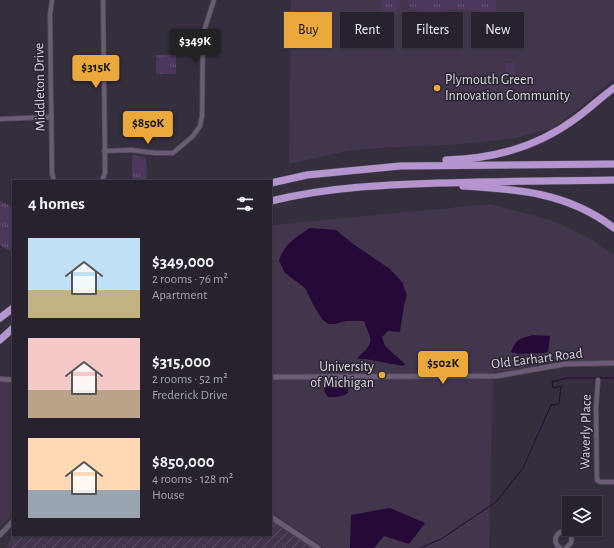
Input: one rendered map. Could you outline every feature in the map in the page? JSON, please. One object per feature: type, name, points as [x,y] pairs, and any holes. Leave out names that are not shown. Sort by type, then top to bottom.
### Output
[{"type":"highway","points":[[272,184],[336,168],[381,163],[480,158],[509,152],[541,140],[559,130],[614,88]]},
{"type":"highway","points":[[307,175],[400,166],[614,164]]},
{"type":"highway","points":[[272,201],[305,193],[362,186],[494,181],[614,180]]},
{"type":"highway","points":[[411,184],[488,188],[542,194],[583,208],[614,228]]},
{"type":"highway","points":[[0,318],[12,309]]},
{"type":"highway","points":[[0,340],[12,329]]},
{"type":"street","name":"Middleton Drive","points":[[52,0],[50,5],[50,15],[52,173],[54,180]]},
{"type":"street","points":[[102,180],[105,173],[103,0]]},
{"type":"street","points":[[104,151],[131,150],[155,153],[172,153],[193,136],[200,126],[202,116],[203,34],[214,0]]},
{"type":"street","points":[[0,119],[51,117]]},
{"type":"street","name":"Old Earhart Road","points":[[272,377],[497,376],[565,364],[614,363]]},
{"type":"street","points":[[0,379],[12,380]]},
{"type":"street","name":"Waverly Place","points":[[598,380],[596,408],[596,475],[597,480],[600,482],[614,482]]},
{"type":"street","points":[[272,518],[318,548]]},
{"type":"street","points":[[0,535],[12,522]]},
{"type":"street","points":[[556,547],[556,536],[560,532],[566,532],[570,535],[572,540],[570,545],[566,548]]},
{"type":"shaded area","points":[[291,0],[614,0],[614,79],[553,128],[516,138],[463,144],[347,151],[289,164],[290,48],[332,48],[332,12],[291,12]]},
{"type":"shaded area","name":"University of Michigan","points":[[490,204],[551,220],[591,239],[614,255],[614,360],[554,362],[493,372],[489,548],[325,548],[272,514],[272,225]]},
{"type":"shaded area","points":[[310,228],[336,230],[353,244],[390,269],[402,282],[407,295],[400,332],[388,331],[382,337],[385,346],[405,364],[403,366],[358,359],[358,357],[368,348],[370,344],[369,333],[364,321],[346,321],[328,324],[322,319],[305,288],[285,273],[279,261],[281,255],[295,238]]},
{"type":"shaded area","points":[[533,335],[550,336],[548,352],[518,354],[511,352],[519,340]]},
{"type":"shaded area","points":[[0,381],[12,383],[12,515],[0,527]]},
{"type":"shaded area","points":[[324,384],[349,384],[348,393],[338,397],[328,397],[324,391]]},
{"type":"shaded area","points":[[390,508],[425,523],[409,544],[384,536],[374,548],[350,548],[351,515]]},
{"type":"shaded area","points":[[272,522],[313,548],[5,548],[13,536],[272,536]]},
{"type":"green space","points":[[382,0],[401,0],[394,17],[394,12],[381,12]]},
{"type":"green space","points":[[408,0],[496,0],[496,12],[458,9],[435,12],[409,10]]},
{"type":"green space","points":[[156,55],[176,55],[176,74],[156,74]]},
{"type":"green space","points":[[505,63],[515,63],[515,82],[506,82]]},
{"type":"green space","points":[[132,155],[146,158],[147,180],[132,180]]},
{"type":"green space","points":[[0,201],[12,207],[12,252],[0,245]]},
{"type":"waterway","points":[[420,548],[441,539],[496,502],[523,468],[551,405],[559,404],[561,386],[553,388],[552,382],[567,378],[614,378]]},
{"type":"place","name":"Plymouth Green Innovation Community","points":[[437,88]]},
{"type":"place","name":"University of Michigan","points":[[382,375]]}]
